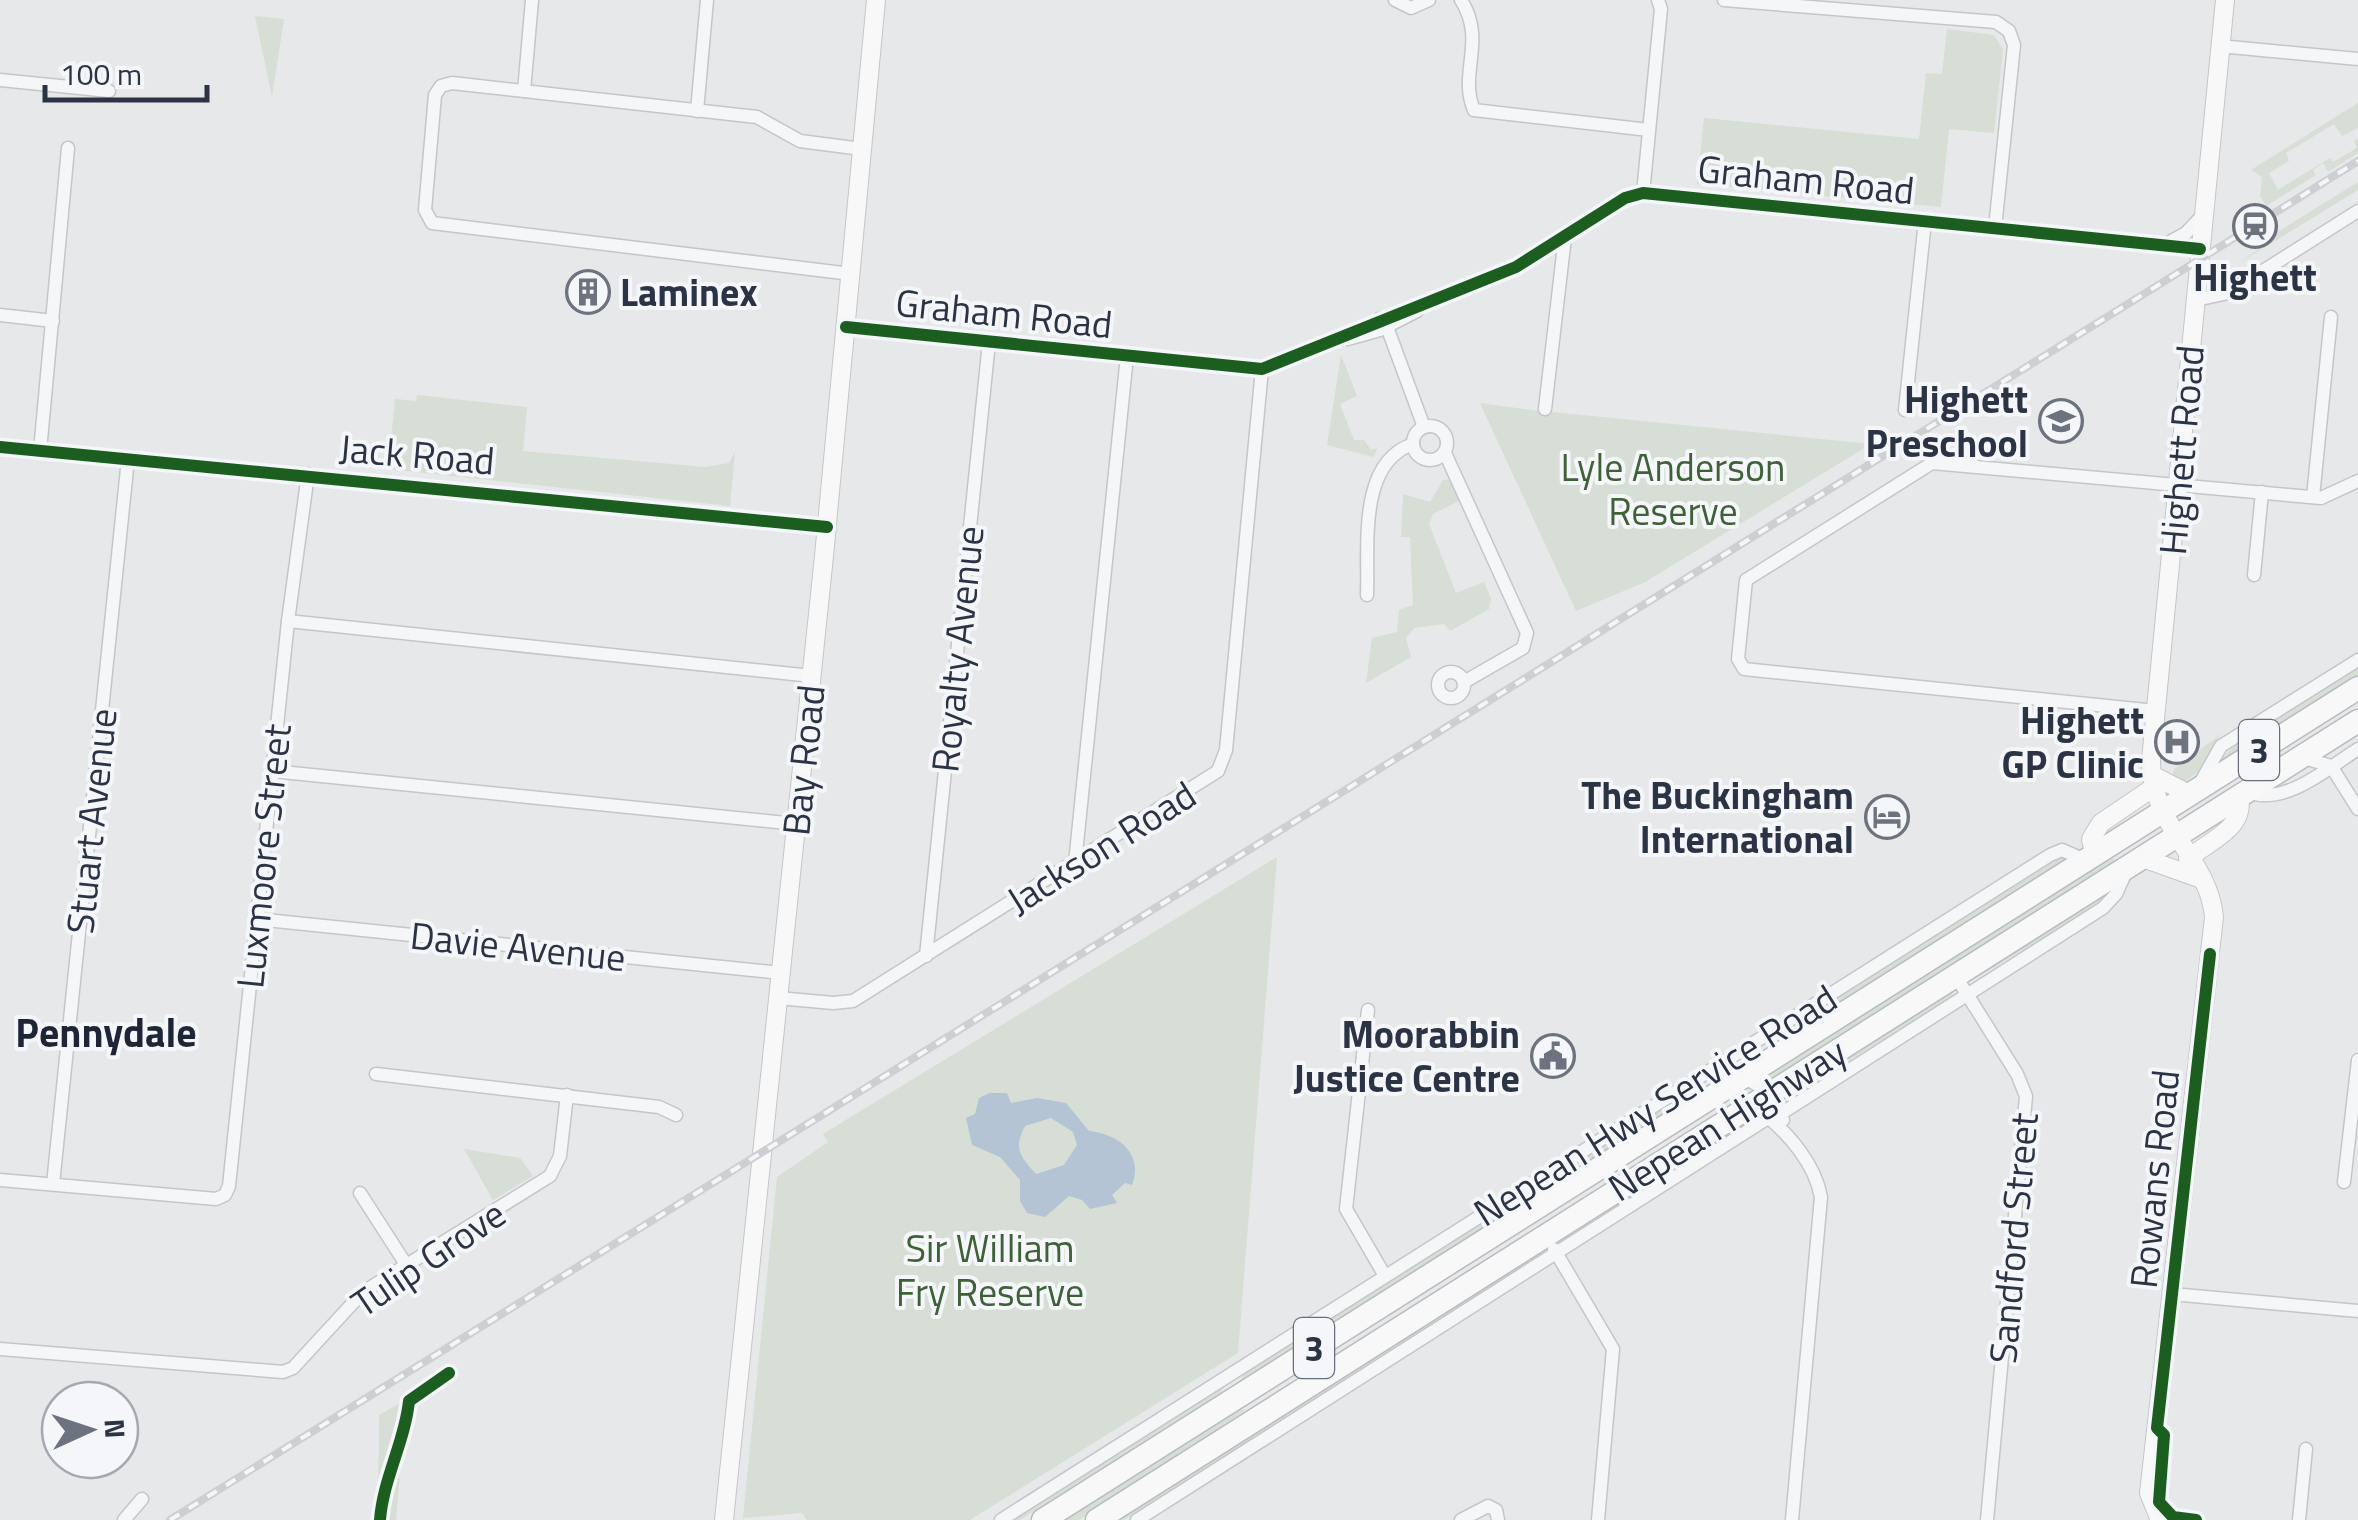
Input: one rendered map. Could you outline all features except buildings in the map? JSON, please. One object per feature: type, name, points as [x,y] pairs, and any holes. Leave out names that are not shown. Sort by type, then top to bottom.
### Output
[{"type":"highway","name":"Nepean Highway","points":[[1043,1520],[1234,1385],[1742,1076],[2358,688]]},
{"type":"highway","name":"Nepean Highway","points":[[1098,1520],[1254,1418],[1551,1243],[1961,984],[2134,861],[2358,721]]},
{"type":"highway","points":[[2097,852],[2134,861]]},
{"type":"highway","points":[[1234,1385],[1254,1418]]},
{"type":"street","points":[[524,91],[532,0]]},
{"type":"street","points":[[697,110],[707,0]]},
{"type":"street","name":"Bay Road","points":[[724,1520],[827,526],[876,0]]},
{"type":"street","points":[[1394,0],[1411,8],[1430,0]]},
{"type":"street","points":[[1460,0],[1475,30],[1469,99],[1474,110],[1649,130]]},
{"type":"street","points":[[1724,0],[1996,22],[2009,31],[2014,46],[1995,228]]},
{"type":"street","name":"Highett Road","points":[[2174,835],[2151,781],[2225,0]]},
{"type":"street","points":[[1643,193],[1661,1]]},
{"type":"street","points":[[2219,46],[2358,59]]},
{"type":"street","points":[[0,80],[109,91]]},
{"type":"street","points":[[851,274],[442,226],[429,221],[425,210],[435,95],[449,82],[763,118],[800,141],[862,149]]},
{"type":"street","points":[[40,451],[68,148]]},
{"type":"street","name":"Graham Road","points":[[846,327],[1262,368],[1382,326],[1432,301],[1516,268],[1624,198],[1643,193],[2200,249]]},
{"type":"street","points":[[2196,300],[2228,292],[2358,212]]},
{"type":"street","points":[[2163,245],[2186,233],[2204,214]]},
{"type":"street","points":[[1905,410],[1925,221]]},
{"type":"street","points":[[1545,409],[1565,237]]},
{"type":"street","points":[[1549,247],[1560,275]]},
{"type":"street","points":[[0,315],[53,321]]},
{"type":"street","points":[[2314,497],[2331,316]]},
{"type":"street","points":[[1382,326],[1429,427],[1447,438],[1444,453],[1527,633],[1522,648],[1464,682]]},
{"type":"street","name":"Royalty Avenue","points":[[926,956],[989,342]]},
{"type":"street","points":[[1075,863],[1126,356]]},
{"type":"street","name":"Jackson Road","points":[[778,998],[848,1002],[1206,781],[1225,759],[1262,368]]},
{"type":"street","points":[[1367,595],[1376,475],[1394,452],[1413,444],[1429,427]]},
{"type":"street","points":[[1413,444],[1418,456],[1427,460],[1444,453]]},
{"type":"street","name":"Jack Road","points":[[0,448],[827,526]]},
{"type":"street","name":"Stuart Avenue","points":[[53,1184],[128,459]]},
{"type":"street","points":[[2156,711],[1744,669],[1738,659],[1746,580],[1932,463],[2314,497],[2332,496],[2358,481]]},
{"type":"street","name":"Luxmoore Street","points":[[53,1184],[216,1198],[225,1195],[304,474]]},
{"type":"street","points":[[2254,575],[2262,492]]},
{"type":"street","points":[[288,621],[812,676]]},
{"type":"street","points":[[2097,852],[2092,839],[2101,824],[2151,781],[2193,791],[2221,746],[2358,660]]},
{"type":"street","points":[[2188,858],[2237,822],[2242,793],[2281,795],[2358,749]]},
{"type":"street","points":[[2300,756],[2331,766],[2358,809]]},
{"type":"street","points":[[272,771],[796,824]]},
{"type":"street","name":"Rowans Road","points":[[2160,1520],[2149,1493],[2214,917],[2200,878],[2174,835]]},
{"type":"street","name":"Nepean Hwy Service Road","points":[[1000,1520],[1234,1385],[1385,1276],[2050,854],[2062,850],[2097,852]]},
{"type":"street","points":[[2134,861],[2200,878]]},
{"type":"street","name":"Davie Avenue","points":[[256,918],[781,972]]},
{"type":"street","name":"Sandford Street","points":[[1961,984],[2018,1074],[2026,1096],[1987,1520]]},
{"type":"street","points":[[1368,1010],[1346,1208],[1385,1276]]},
{"type":"street","name":"Nepean Highway","points":[[1770,1031],[1799,1040]]},
{"type":"street","points":[[2344,1182],[2358,1060]]},
{"type":"street","points":[[376,1074],[568,1095],[659,1108],[676,1116]]},
{"type":"street","name":"Nepean Highway","points":[[1693,1106],[1700,1075]]},
{"type":"street","points":[[1742,1076],[1818,1181],[1822,1206],[1792,1520]]},
{"type":"street","name":"Tulip Grove","points":[[0,1349],[282,1372],[293,1368],[364,1292],[550,1176],[560,1156],[568,1095]]},
{"type":"street","points":[[0,1180],[53,1184]]},
{"type":"street","points":[[360,1193],[406,1266]]},
{"type":"street","points":[[1551,1243],[1613,1348],[1598,1520]]},
{"type":"street","name":"Nepean Hwy Service Road","points":[[1137,1520],[1551,1243]]},
{"type":"street","points":[[2172,1294],[2358,1311]]},
{"type":"street","points":[[2299,1520],[2306,1449]]},
{"type":"street","points":[[124,1520],[142,1498]]},
{"type":"street","points":[[1466,1517],[1484,1506],[1494,1517]]},
{"type":"green space","points":[[255,16],[284,19],[272,97]]},
{"type":"green space","points":[[1947,29],[1994,35],[2003,50],[1994,133],[1949,129],[1941,207],[1697,184],[1704,118],[1919,139],[1926,73],[1942,74]]},
{"type":"green space","points":[[2358,103],[2358,128],[2342,136],[2334,124],[2286,153],[2289,161],[2269,173],[2278,190],[2330,158],[2333,162],[2357,148],[2354,141],[2358,139],[2358,153],[2328,172],[2323,163],[2313,170],[2316,175],[2266,206],[2260,196],[2262,177],[2251,170]]},
{"type":"green space","points":[[2358,182],[2358,190],[2239,263],[2260,248],[2258,244]]},
{"type":"green space","points":[[1341,355],[1357,396],[1340,404],[1354,440],[1364,440],[1371,450],[1377,448],[1374,457],[1327,445]]},
{"type":"green space","points":[[417,395],[527,407],[523,451],[705,467],[729,463],[735,452],[730,506],[388,469],[395,399],[416,401]]},
{"type":"green space","name":"Lyle Anderson Reserve","points":[[1480,403],[1871,444],[1645,582],[1576,611]]},
{"type":"green space","points":[[1452,479],[1461,500],[1433,514],[1429,524],[1456,593],[1484,582],[1491,599],[1489,609],[1450,631],[1445,624],[1414,628],[1406,638],[1411,657],[1366,683],[1372,638],[1397,632],[1399,610],[1413,605],[1410,537],[1401,537],[1403,494],[1430,502],[1443,480]]},
{"type":"green space","points":[[2358,667],[2358,677],[2217,764],[2237,743]]},
{"type":"green space","points":[[2220,735],[2198,772],[2180,785],[2172,777],[2174,769]]},
{"type":"green space","name":"Sir William Fry Reserve","points":[[1277,857],[1238,1353],[970,1520],[807,1520],[802,1513],[743,1518],[777,1177],[828,1142],[823,1134]]},
{"type":"green space","points":[[2058,857],[2065,859],[1816,1019],[1786,1031]]},
{"type":"green space","points":[[2113,858],[2116,862],[1769,1082],[1757,1081],[1983,934]]},
{"type":"green space","points":[[2114,887],[2100,904],[1971,981],[1973,977]]},
{"type":"green space","points":[[1940,994],[1954,995],[1784,1101],[1791,1088]]},
{"type":"green space","points":[[1694,1083],[1670,1110],[1240,1381],[1246,1370]]},
{"type":"green space","points":[[464,1149],[520,1158],[533,1176],[493,1200]]},
{"type":"green space","points":[[1543,1253],[1161,1498],[1124,1520],[1114,1520]]},
{"type":"green space","points":[[1228,1380],[1220,1393],[1020,1520],[1008,1520]]},
{"type":"green space","points":[[400,1403],[404,1428],[396,1520],[371,1520],[378,1510],[379,1415]]},
{"type":"green space","points":[[1233,1408],[1246,1410],[1079,1520],[1062,1520]]},
{"type":"water","points":[[1007,1093],[1011,1103],[1037,1098],[1066,1103],[1089,1131],[1110,1136],[1126,1147],[1134,1163],[1132,1185],[1125,1183],[1112,1195],[1117,1203],[1090,1209],[1082,1200],[1069,1196],[1045,1217],[1027,1213],[1020,1201],[1020,1180],[1000,1157],[972,1145],[966,1118],[975,1114],[979,1098]],"holes":[[[1051,1118],[1073,1132],[1077,1145],[1064,1165],[1036,1174],[1020,1152],[1019,1141],[1025,1126]]]},
{"type":"railway","points":[[170,1520],[2358,161]]},
{"type":"cycle path","points":[[846,327],[1262,369],[1516,267],[1625,198],[1643,193],[2200,249]]},
{"type":"cycle path","points":[[0,447],[827,527]]},
{"type":"cycle path","points":[[2196,1520],[2173,1517],[2159,1502],[2164,1435],[2157,1428],[2210,954]]},
{"type":"cycle path","points":[[380,1520],[409,1401],[449,1373]]},
{"type":"place","name":"Highett","points":[[2255,226]]},
{"type":"place","name":"Laminex","points":[[588,292]]},
{"type":"place","name":"Highett Preschool","points":[[2061,421]]},
{"type":"place","name":"Highett GP Clinic","points":[[2177,742]]},
{"type":"place","name":"The Buckingham International","points":[[1887,817]]},
{"type":"place","name":"Moorabbin Justice Centre","points":[[1553,1056]]},
{"type":"district","name":"Pennydale","points":[[106,1032]]}]
